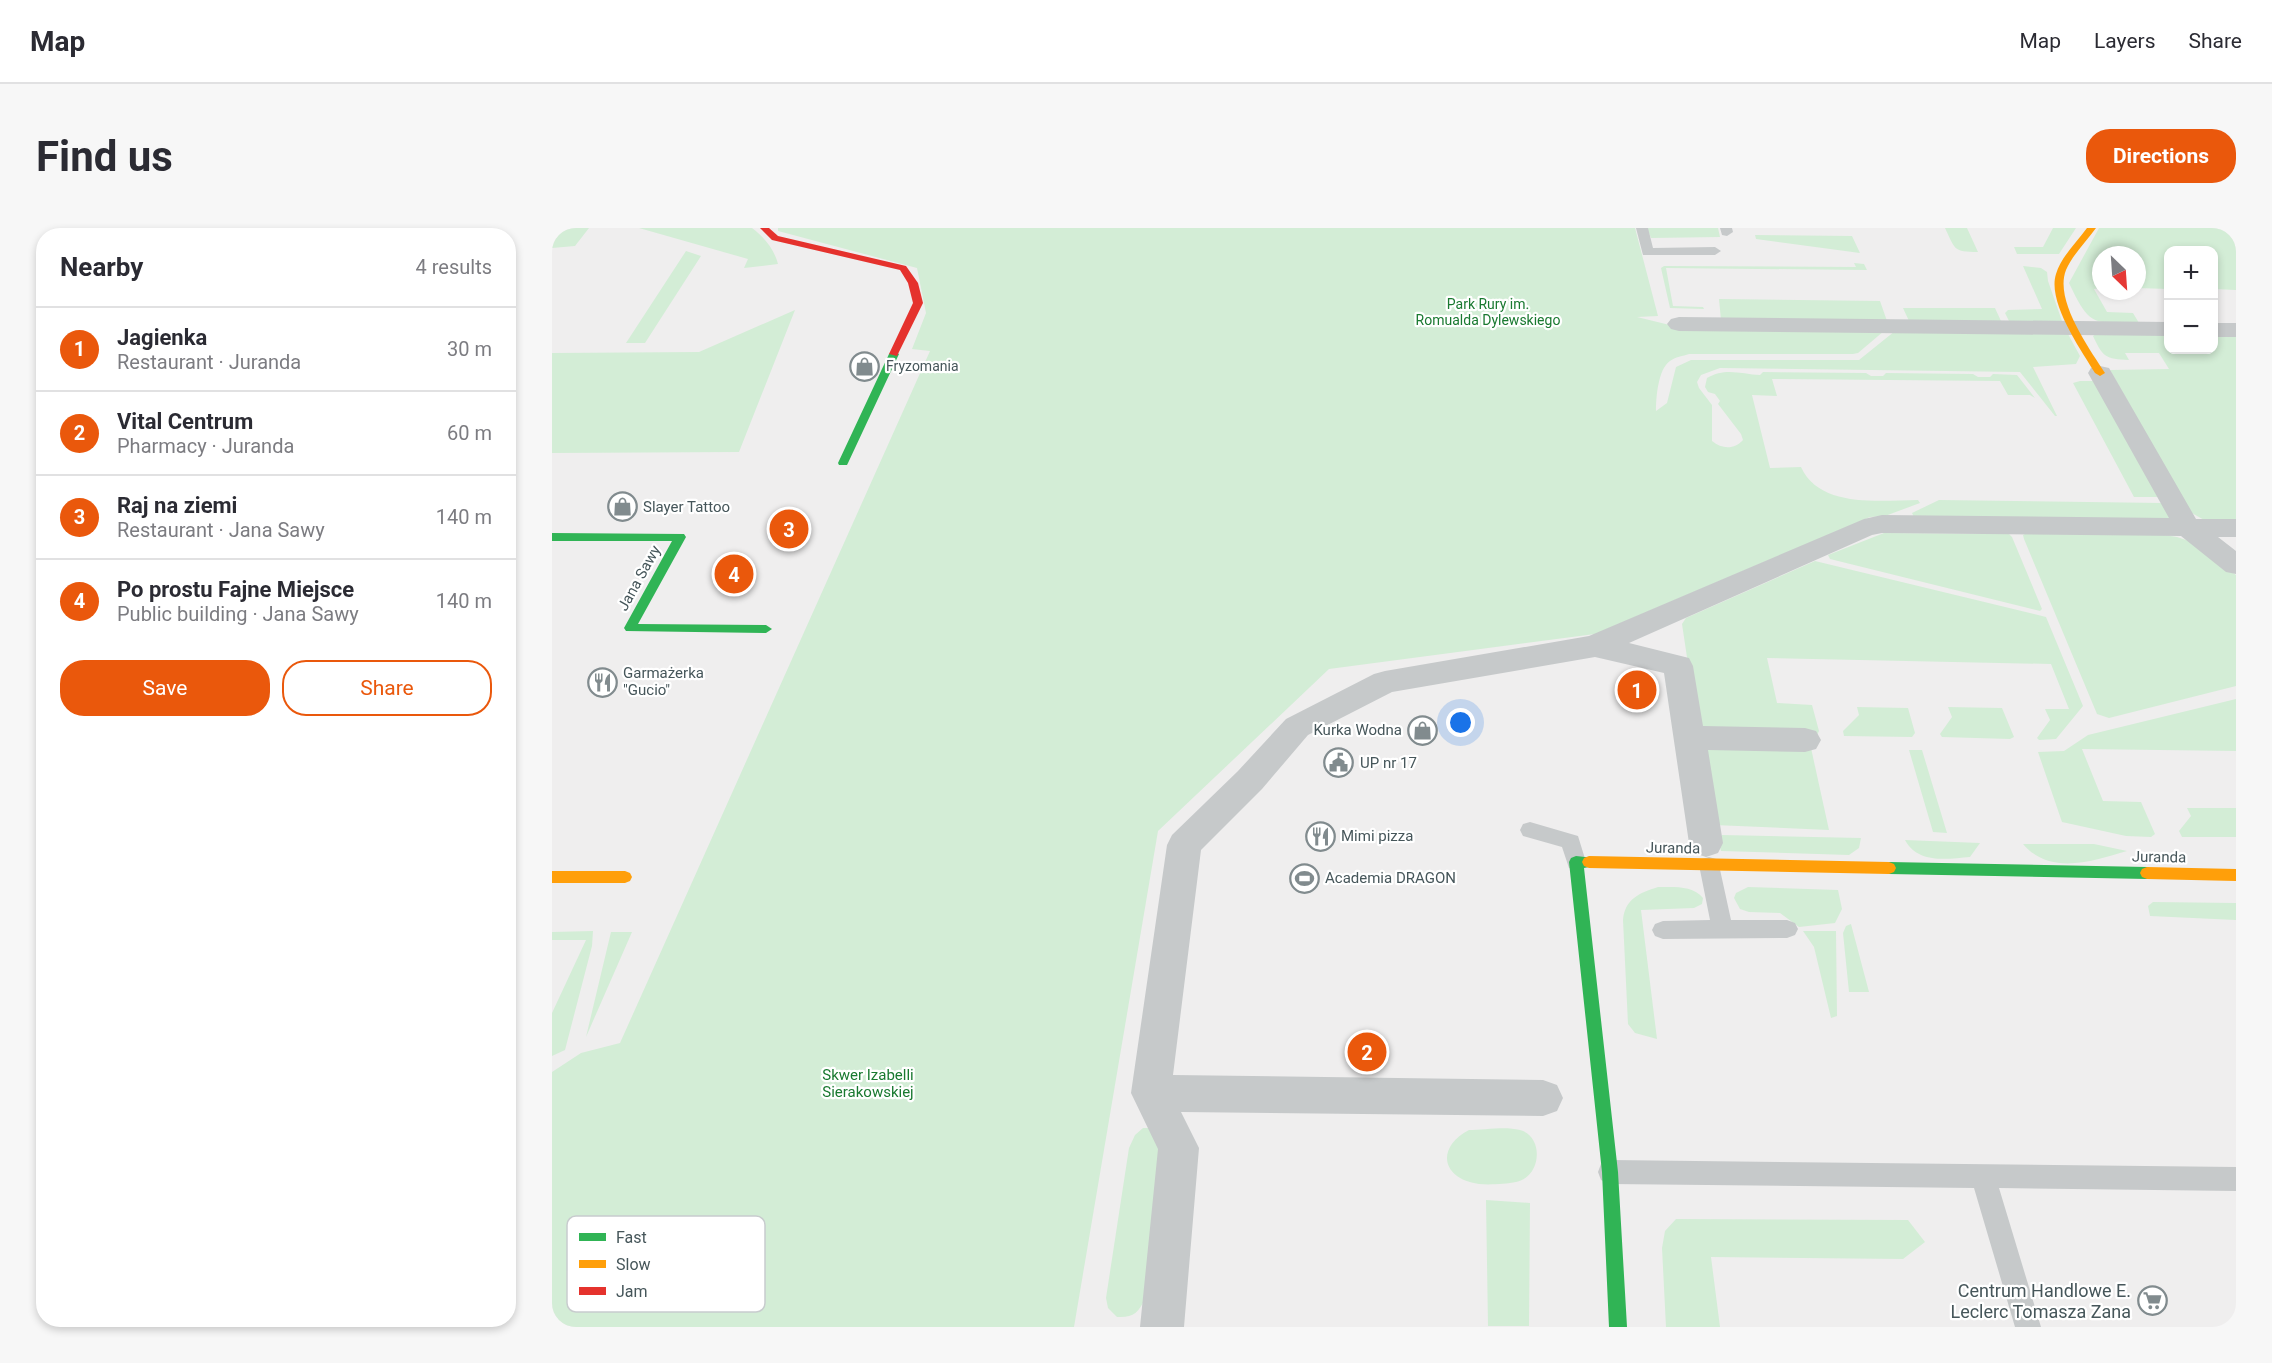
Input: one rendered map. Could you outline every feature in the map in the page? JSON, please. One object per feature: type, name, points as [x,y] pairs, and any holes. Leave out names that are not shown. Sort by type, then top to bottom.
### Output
[{"type":"street","points":[[764,228],[775,238],[903,268],[913,283],[918,303],[843,463]]},
{"type":"street","points":[[2092,228],[2061,273],[2058,283],[2073,326],[2188,528],[2236,565]]},
{"type":"street","points":[[1679,324],[2073,326],[2164,329]]},
{"type":"street","points":[[2218,330],[2236,330]]},
{"type":"street","points":[[1162,1327],[1179,1148],[1151,1093],[1184,845],[1250,780],[1297,728],[1384,682],[1595,646],[1864,528],[1882,524],[2236,528]]},
{"type":"street","name":"Jana Sawy","points":[[552,537],[680,537],[630,628],[766,629]]},
{"type":"street","points":[[1595,646],[1678,666],[1708,854]]},
{"type":"street","points":[[1689,738],[1805,740]]},
{"type":"street","name":"Juranda","points":[[1576,862],[1708,854],[2236,875]]},
{"type":"street","points":[[1576,862],[1610,1172],[1618,1327]]},
{"type":"street","points":[[552,877],[624,877]]},
{"type":"street","points":[[1151,1093],[1543,1098]]},
{"type":"lane","points":[[1642,228],[1648,252],[1715,251]]},
{"type":"lane","points":[[1530,830],[1571,842],[1576,862]]},
{"type":"lane","points":[[1708,854],[1722,929]]},
{"type":"lane","points":[[1663,930],[1787,929]]},
{"type":"lane","points":[[1610,1172],[2236,1179]]},
{"type":"lane","points":[[1983,1176],[2028,1327]]},
{"type":"green space","points":[[562,228],[589,228],[575,246],[552,248],[552,238]]},
{"type":"green space","points":[[639,228],[752,228],[768,244],[778,264],[744,268],[748,259]]},
{"type":"green space","name":"Skwer Izabelli Sierakowskiej","points":[[778,228],[1635,228],[1658,316],[1637,317],[1686,329],[1884,331],[1858,353],[1853,354],[1689,354],[1677,358],[1670,361],[1663,370],[1658,384],[1656,411],[1667,403],[1676,367],[1691,360],[1859,360],[1895,331],[2068,334],[2080,356],[2076,364],[2033,367],[2057,416],[2020,372],[1720,368],[1701,375],[1697,382],[1699,388],[1712,405],[1712,441],[1720,446],[1728,447],[1736,446],[1743,440],[1741,434],[1718,404],[1720,401],[1715,394],[1708,392],[1705,387],[1707,378],[1720,373],[1760,375],[1763,372],[1866,373],[1871,376],[1883,376],[1886,373],[1973,374],[1978,377],[1990,377],[1993,374],[2017,375],[2035,398],[2030,395],[2008,395],[2000,381],[1772,379],[1777,396],[1752,395],[1770,468],[1801,467],[1810,480],[1822,490],[1837,496],[1870,501],[1918,500],[1920,503],[1885,516],[1870,517],[1595,634],[1329,669],[1158,831],[1074,1327],[552,1327],[552,1072],[581,1053],[620,1043],[930,351],[912,349],[926,313],[917,268],[778,231]]},
{"type":"green space","points":[[1647,228],[1718,228],[1720,237],[1651,238]]},
{"type":"green space","points":[[1945,228],[1967,228],[1978,252],[1956,248]]},
{"type":"green space","points":[[2053,228],[2076,228],[2059,254],[2017,254],[2014,247],[2043,247]]},
{"type":"green space","points":[[2099,228],[2236,228],[2236,290],[2218,289],[2218,246],[2164,246],[2164,289],[2146,288],[2146,246],[2092,246],[2092,300],[2100,300],[2107,312],[2133,313],[2139,323],[2111,323],[2094,320],[2082,308],[2069,283]]},
{"type":"green space","points":[[1755,235],[1852,236],[1860,253],[1756,239]]},
{"type":"green space","points":[[686,251],[701,256],[645,343],[626,343]]},
{"type":"green space","points":[[1854,263],[1864,264],[1867,270],[1666,268],[1673,306],[1703,307],[1704,309],[1670,308],[1661,268],[1664,266],[1856,267]]},
{"type":"green space","points":[[2023,266],[2041,268],[2047,272],[2062,321],[2009,321],[2005,313],[2008,310],[2042,309]]},
{"type":"green space","points":[[1719,299],[1880,301],[1887,321],[1721,320]]},
{"type":"green space","points":[[1903,308],[1995,308],[2001,321],[1909,321]]},
{"type":"green space","points":[[795,310],[739,452],[552,453],[552,353],[699,352]]},
{"type":"green space","points":[[2099,332],[2164,333],[2164,354],[2218,354],[2218,334],[2236,334],[2236,521],[2206,521],[2190,512],[2110,370],[2169,369],[2159,353],[2125,353],[2129,360],[2110,358],[2102,353],[2093,336]]},
{"type":"green space","points":[[2093,381],[2163,495],[2134,497],[2073,383]]},
{"type":"green space","points":[[1939,500],[2162,503],[2170,519],[1914,517],[1912,513]]},
{"type":"green space","points":[[1884,533],[2009,534],[2042,609],[2040,611],[1830,559],[1828,555]]},
{"type":"green space","points":[[2027,533],[2164,535],[2192,542],[2236,575],[2236,686],[2109,718],[2097,714],[2024,539],[2023,535]]},
{"type":"green space","points":[[1815,561],[2046,617],[2083,706],[2056,739],[2039,740],[2037,738],[2050,720],[2045,709],[2069,709],[2051,664],[1767,658],[1777,703],[1812,705],[1819,731],[1817,735],[1711,732],[1697,724],[1682,624],[1686,618]]},
{"type":"green space","points":[[2236,699],[2236,751],[2082,749],[2103,801],[2141,802],[2155,834],[2151,837],[2126,836],[2062,822],[2038,752],[2064,751],[2088,735]]},
{"type":"green space","points":[[1857,707],[1908,708],[1915,733],[1912,737],[1844,736],[1843,731],[1859,715]]},
{"type":"green space","points":[[1948,707],[2002,708],[2014,737],[2010,739],[1942,737],[1940,734],[1952,717]]},
{"type":"green space","points":[[1705,747],[1811,748],[1829,830],[1714,825]]},
{"type":"green space","points":[[1909,750],[1922,750],[1947,833],[1933,832]]},
{"type":"green space","points":[[2187,808],[2236,808],[2236,837],[2182,837],[2179,831],[2191,816]]},
{"type":"green space","points":[[1722,835],[1861,838],[1859,848],[1849,855],[1721,851],[1718,840]]},
{"type":"green space","points":[[1905,840],[1980,843],[1970,857],[1943,859],[1917,853]]},
{"type":"green space","points":[[2023,844],[2094,844],[2127,851],[2086,862],[2059,863],[2034,854]]},
{"type":"green space","points":[[1658,887],[1688,889],[1703,898],[1702,904],[1694,908],[1641,910],[1657,1039],[1635,1033],[1628,1024],[1623,920],[1627,907],[1634,898]]},
{"type":"green space","points":[[1748,887],[1838,890],[1842,909],[1835,923],[1799,927],[1780,913],[1749,912],[1740,909],[1734,898],[1736,893]]},
{"type":"green space","points":[[2153,902],[2236,903],[2236,920],[2150,916],[2148,906]]},
{"type":"green space","points":[[1851,924],[1869,992],[1849,992],[1843,933],[1846,926]]},
{"type":"green space","points":[[593,931],[592,946],[565,1050],[552,1056],[552,1013],[586,940],[552,940],[552,932]]},
{"type":"green space","points":[[1803,931],[1836,931],[1837,1016],[1831,1018],[1814,947]]},
{"type":"green space","points":[[611,932],[632,932],[586,1037]]},
{"type":"green space","points":[[1143,1128],[1162,1131],[1145,1299],[1134,1314],[1117,1317],[1108,1308],[1106,1298],[1129,1148],[1135,1135]]},
{"type":"green space","points":[[1508,1128],[1528,1134],[1533,1140],[1537,1156],[1531,1173],[1525,1179],[1516,1182],[1497,1184],[1479,1184],[1457,1176],[1447,1162],[1447,1154],[1458,1137],[1469,1130]]},
{"type":"green space","points":[[1486,1200],[1530,1203],[1529,1326],[1488,1326]]},
{"type":"green space","points":[[1676,1219],[1908,1220],[1925,1242],[1903,1259],[1711,1257],[1720,1327],[1666,1327],[1662,1248],[1665,1231]]},
{"type":"traffic: fast","points":[[843,463],[894,354]]},
{"type":"traffic: fast","points":[[552,537],[680,537],[630,628],[766,629]]},
{"type":"traffic: fast","points":[[1589,862],[1576,862],[1610,1172],[1618,1327]]},
{"type":"traffic: fast","points":[[1889,868],[2147,873]]},
{"type":"traffic: slow","points":[[2092,228],[2072,252],[2064,266],[2059,279],[2059,289],[2073,328],[2100,373]]},
{"type":"traffic: slow","points":[[1589,862],[1889,868]]},
{"type":"traffic: slow","points":[[2147,873],[2236,875]]},
{"type":"traffic: slow","points":[[552,877],[625,877]]},
{"type":"traffic: jam","points":[[764,228],[775,238],[903,268],[913,283],[918,303],[894,354]]},
{"type":"place","name":"Fryzomania","points":[[865,366]]},
{"type":"place","name":"Slayer Tattoo","points":[[622,507]]},
{"type":"place","name":"Raj na ziemi","points":[[789,529]]},
{"type":"place","name":"Po prostu Fajne Miejsce","points":[[734,574]]},
{"type":"place","name":"Garmażerka \"Gucio\"","points":[[602,682]]},
{"type":"place","name":"Jagienka","points":[[1637,690]]},
{"type":"place","name":"Kurka Wodna","points":[[1423,730]]},
{"type":"place","name":"UP nr 17","points":[[1339,763]]},
{"type":"place","name":"Mimi pizza","points":[[1320,836]]},
{"type":"place","name":"Academia DRAGON","points":[[1304,878]]},
{"type":"place","name":"Vital Centrum","points":[[1367,1052]]},
{"type":"place","name":"Centrum Handlowe E. Leclerc Tomasza Zana","points":[[2152,1300]]},
{"type":"park label","name":"Park Rury im. Romualda Dylewskiego","points":[[1488,312]]}]
